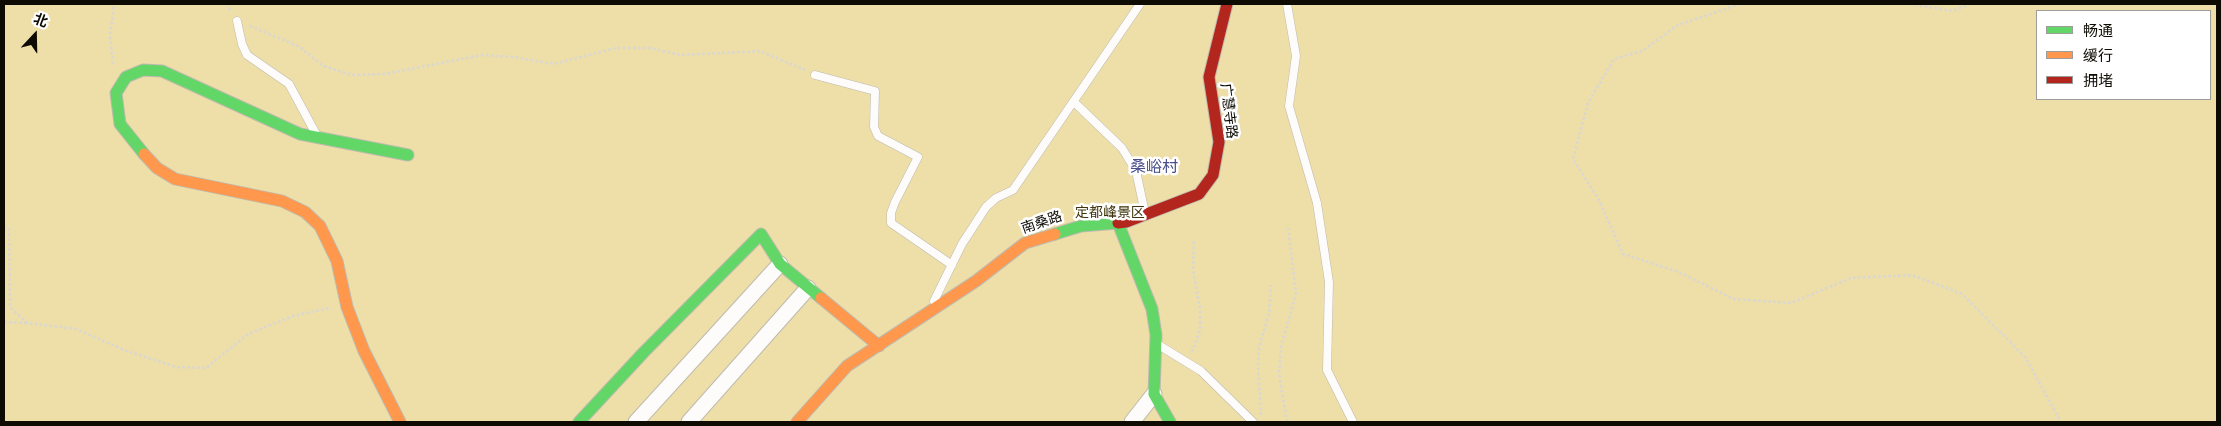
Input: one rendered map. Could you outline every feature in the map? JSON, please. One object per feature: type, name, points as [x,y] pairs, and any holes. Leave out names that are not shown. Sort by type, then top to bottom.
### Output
[{"type":"street","name":"广慧寺路","points":[[1118,223],[1126,222],[1199,194],[1213,175],[1219,142],[1209,77],[1227,4]]},
{"type":"street","points":[[400,422],[364,351],[346,307],[337,260],[320,226],[305,212],[282,201],[174,179],[157,168],[134,144],[120,124],[116,93],[126,77],[143,70],[162,71],[300,134],[408,156]]},
{"type":"street","points":[[1118,223],[1141,276],[1152,309],[1156,343],[1154,394],[1170,422]]},
{"type":"street","name":"南桑路","points":[[797,422],[847,366],[976,281],[1025,243],[1081,226],[1118,223]]},
{"type":"street","points":[[579,422],[762,234],[780,264],[879,346]]},
{"type":"street","points":[[636,422],[780,264]]},
{"type":"street","points":[[689,422],[808,288]]},
{"type":"street","points":[[1132,422],[1154,394]]},
{"type":"lane","points":[[928,314],[962,244],[986,207],[996,198],[1013,190],[1140,4]]},
{"type":"lane","points":[[1287,4],[1296,56],[1289,106],[1317,203],[1329,282],[1327,370],[1354,422]]},
{"type":"lane","points":[[237,21],[247,55],[289,84],[318,138]]},
{"type":"lane","points":[[815,76],[875,91],[874,128],[878,136],[918,157],[895,202],[891,213],[891,223],[952,265]]},
{"type":"lane","points":[[1074,102],[1122,148],[1136,171],[1145,214]]},
{"type":"lane","points":[[1156,343],[1201,371],[1253,422]]},
{"type":"path","points":[[113,64],[110,36],[114,4]]},
{"type":"path","points":[[226,4],[237,21],[300,47],[323,66],[352,75],[385,74],[482,55],[513,57],[554,64],[616,48],[650,48],[680,55],[760,51],[815,76]]},
{"type":"path","points":[[1740,4],[1678,25],[1642,51],[1614,59],[1588,104],[1573,158],[1598,200],[1623,254],[1676,271],[1734,299],[1791,303],[1851,278],[1912,275],[1962,294],[2025,357],[2061,422]]},
{"type":"path","points":[[1868,4],[1893,4]]},
{"type":"path","points":[[1910,4],[1953,11],[1969,4]]},
{"type":"path","points":[[4,226],[9,229],[10,307],[27,323]]},
{"type":"path","points":[[1287,422],[1279,374],[1282,347],[1296,293],[1288,228]]},
{"type":"path","points":[[1188,363],[1200,330],[1200,310],[1193,270],[1194,238]]},
{"type":"path","points":[[1262,422],[1258,365],[1259,348],[1269,314],[1271,286]]},
{"type":"path","points":[[4,322],[76,329],[124,350],[176,367],[206,368],[248,334],[320,308],[346,307]]},
{"type":"green space","name":"定都峰景区","points":[[4,4],[2217,4],[2217,422],[4,422]]},
{"type":"traffic: fast","points":[[144,154],[120,124],[116,93],[126,77],[143,70],[162,71],[300,134],[408,155]]},
{"type":"traffic: fast","points":[[1055,234],[1081,226],[1118,223],[1152,309],[1156,335],[1154,394],[1170,422]]},
{"type":"traffic: fast","points":[[579,422],[644,352],[761,234],[780,264],[821,298]]},
{"type":"traffic: slow","points":[[144,154],[157,168],[175,179],[282,201],[305,212],[320,226],[337,261],[347,307],[364,351],[400,422]]},
{"type":"traffic: slow","points":[[797,422],[847,366],[976,281],[1025,243],[1055,234]]},
{"type":"traffic: slow","points":[[821,298],[879,346]]},
{"type":"traffic: jam","points":[[1118,223],[1126,222],[1199,194],[1213,175],[1219,142],[1209,77],[1227,4]]},
{"type":"district","name":"桑峪村","points":[[1154,168]]}]
